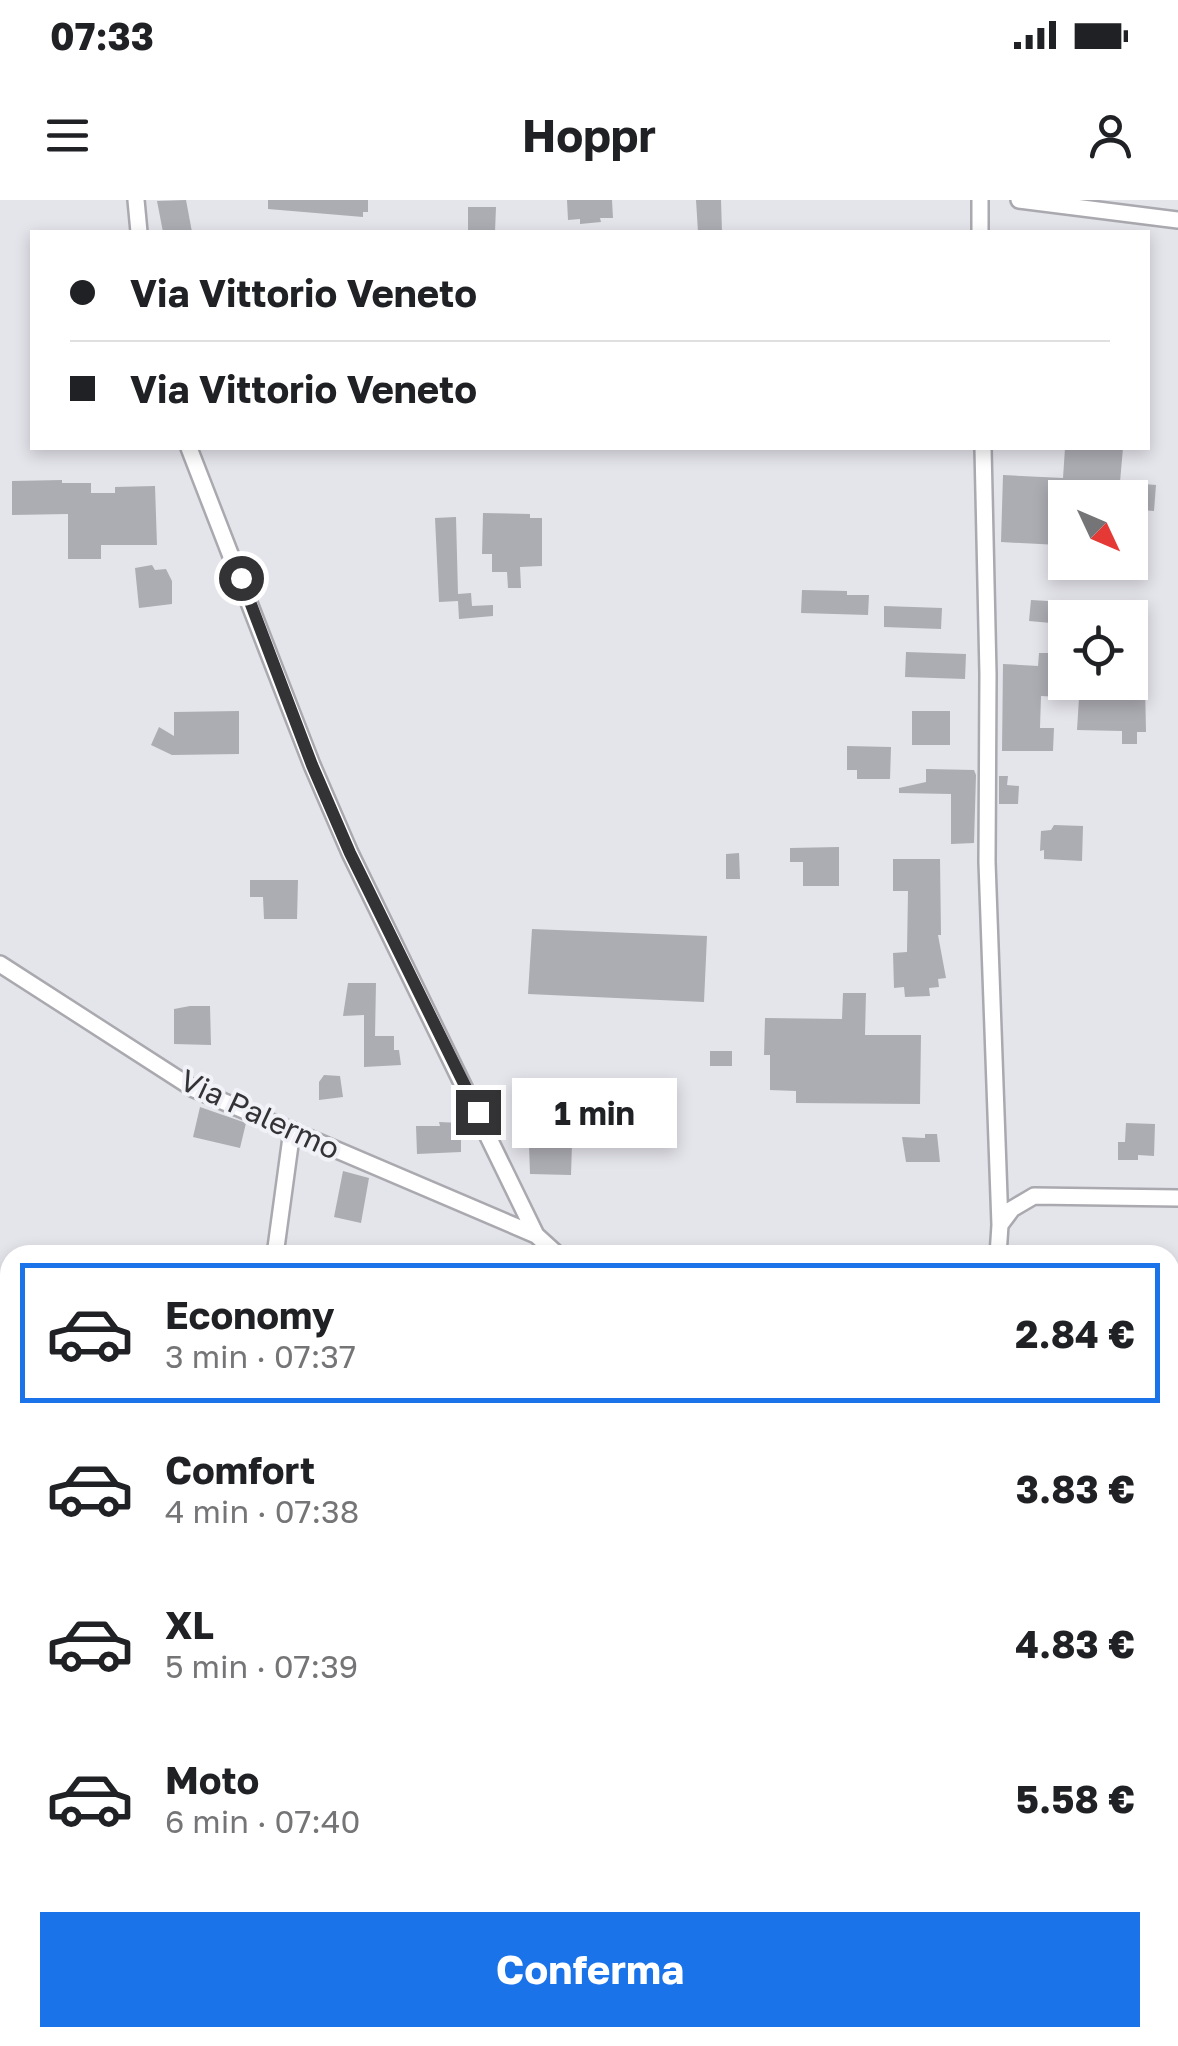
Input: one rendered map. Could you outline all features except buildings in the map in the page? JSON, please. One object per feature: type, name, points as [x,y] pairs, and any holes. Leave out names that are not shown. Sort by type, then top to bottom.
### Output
[{"type":"street","points":[[136,200],[139,230]]},
{"type":"street","points":[[980,200],[980,230]]},
{"type":"street","points":[[1019,200],[1178,220]]},
{"type":"street","points":[[189,450],[350,853],[536,1234],[548,1245]]},
{"type":"street","points":[[983,450],[987,862],[999,1245]]},
{"type":"street","name":"Via Palermo","points":[[0,964],[194,1089],[536,1234]]},
{"type":"street","points":[[276,1245],[292,1130]]},
{"type":"street","points":[[1000,1225],[1012,1209],[1034,1196],[1178,1198]]},
{"type":"route","points":[[241,578],[350,853],[478,1112]]}]
